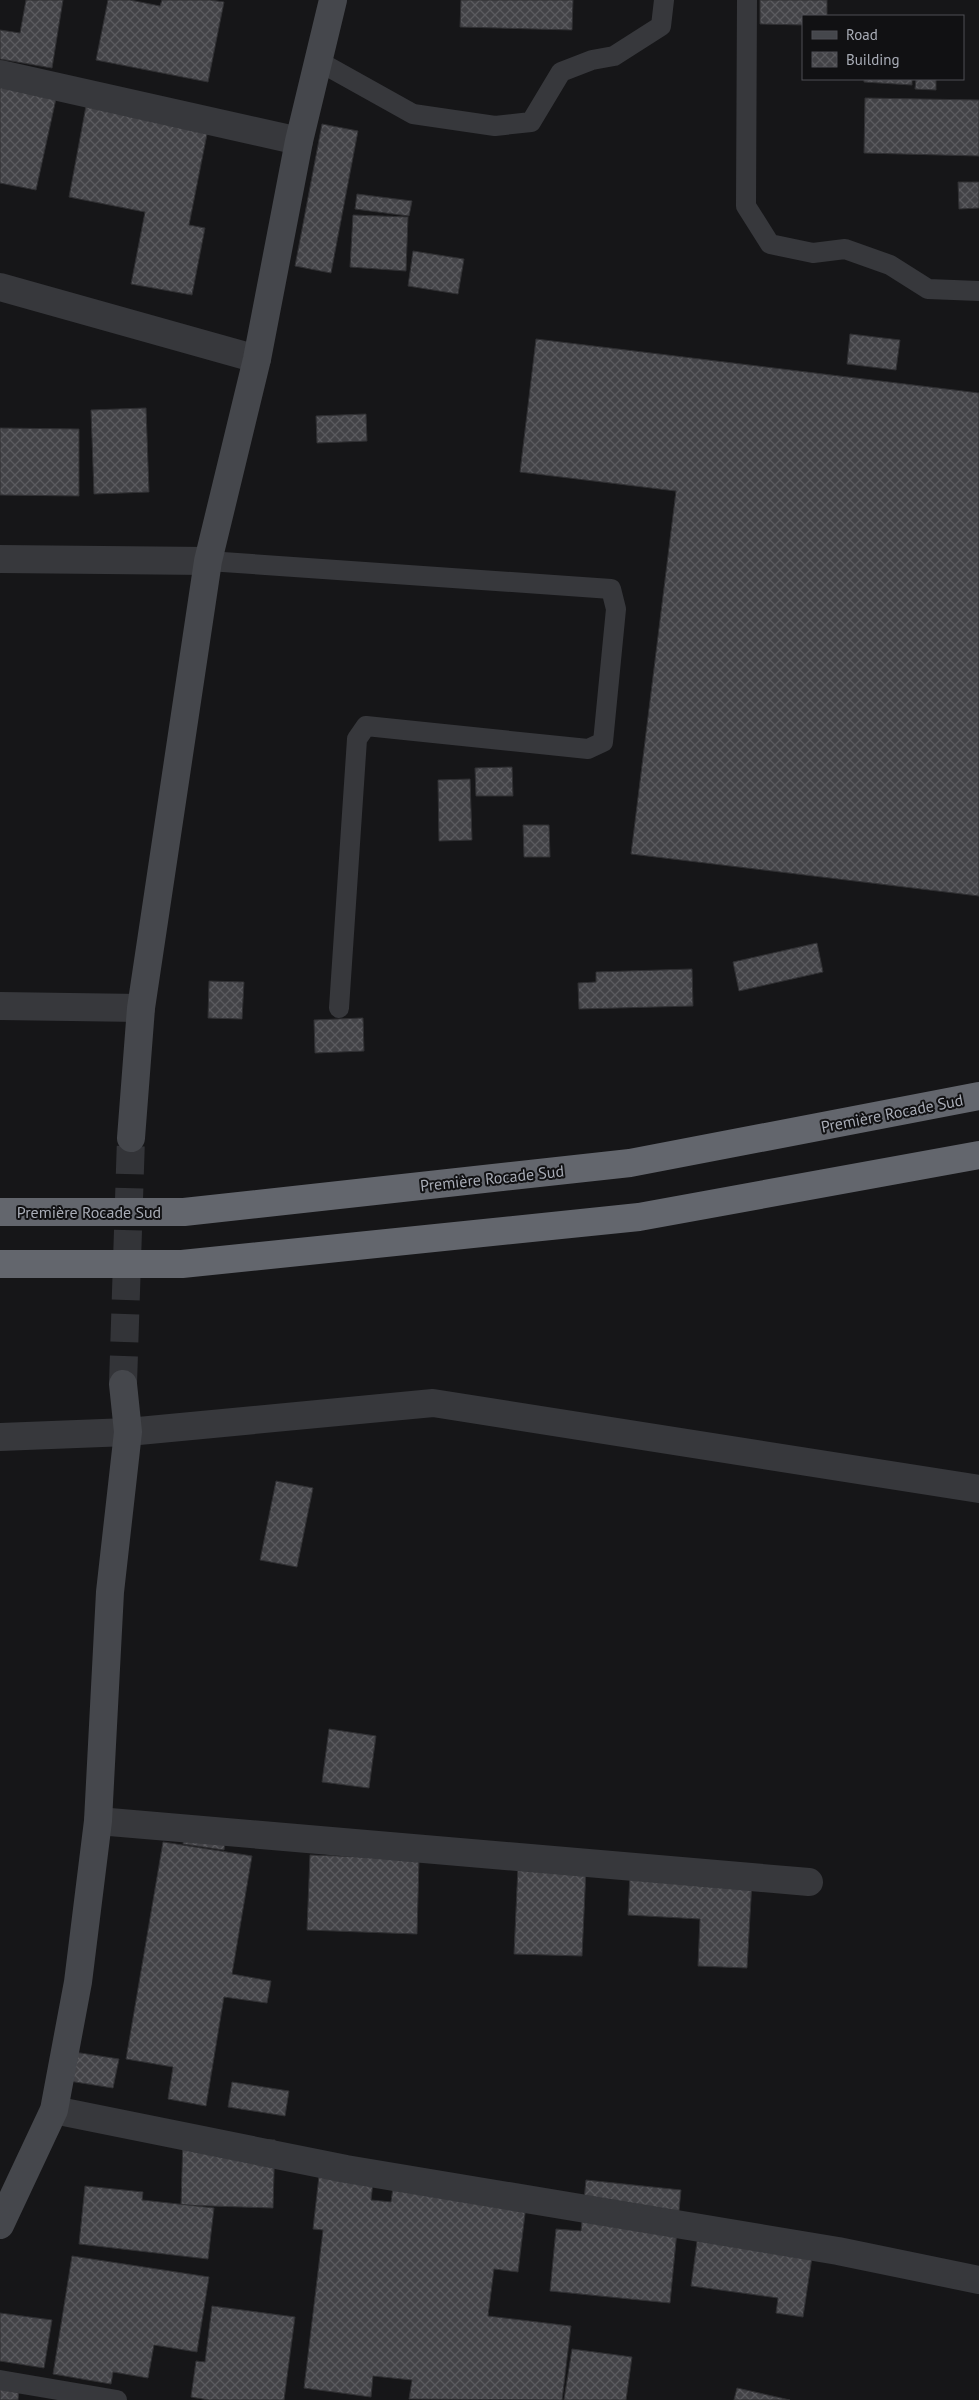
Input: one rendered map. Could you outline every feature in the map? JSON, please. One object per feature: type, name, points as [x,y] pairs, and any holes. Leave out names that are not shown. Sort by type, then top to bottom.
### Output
[{"type":"highway","name":"Première Rocade Sud","points":[[0,1212],[184,1212],[630,1163],[979,1096]]},
{"type":"highway","points":[[0,1264],[182,1264],[639,1217],[979,1155]]},
{"type":"main road","points":[[131,1138],[141,1008],[208,561],[257,359],[299,141],[333,0]]},
{"type":"main road","points":[[0,2224],[54,2110],[78,1982],[98,1821],[110,1592],[128,1432],[123,1384]]},
{"type":"street","points":[[0,74],[299,141]]},
{"type":"street","points":[[0,287],[257,359]]},
{"type":"street","points":[[0,559],[208,561]]},
{"type":"street","points":[[0,1006],[141,1008]]},
{"type":"street","points":[[0,1436],[128,1432],[433,1403],[979,1489]]},
{"type":"street","points":[[98,1821],[809,1882]]},
{"type":"street","points":[[54,2110],[346,2169],[838,2251],[979,2280]]},
{"type":"lane","points":[[318,61],[413,114],[495,126],[532,122],[561,72],[614,56],[661,26],[664,0]]},
{"type":"lane","points":[[747,0],[746,206],[770,244],[813,253],[845,249],[890,266],[928,288],[979,291]]},
{"type":"lane","points":[[208,561],[611,589],[616,609],[603,742],[588,749],[366,726],[357,739],[339,1008]]},
{"type":"lane","points":[[0,2380],[117,2400]]},
{"type":"building","points":[[26,0],[63,0],[52,68],[0,59],[0,30],[20,33]]},
{"type":"building","points":[[108,0],[130,0],[160,6],[162,0],[210,0],[224,2],[208,82],[96,60]]},
{"type":"building","points":[[461,0],[573,0],[572,30],[460,27]]},
{"type":"building","points":[[760,0],[827,0],[827,15],[802,15],[802,25],[760,24]]},
{"type":"building","points":[[0,72],[59,85],[36,190],[0,183]]},
{"type":"building","points":[[864,80],[912,80],[912,85],[864,82]]},
{"type":"building","points":[[916,80],[936,80],[936,90],[915,89]]},
{"type":"building","points":[[865,98],[979,100],[979,156],[864,153]]},
{"type":"building","points":[[86,106],[208,129],[189,225],[205,228],[192,295],[131,284],[145,212],[69,197]]},
{"type":"building","points":[[322,124],[358,131],[331,273],[295,266]]},
{"type":"building","points":[[958,182],[979,182],[979,208],[959,209]]},
{"type":"building","points":[[357,194],[412,201],[409,216],[355,209]]},
{"type":"building","points":[[353,215],[408,217],[406,271],[350,267]]},
{"type":"building","points":[[413,251],[464,259],[458,294],[408,286]]},
{"type":"building","points":[[850,334],[900,340],[896,370],[847,364]]},
{"type":"building","points":[[536,339],[979,393],[979,896],[631,854],[676,491],[520,472]]},
{"type":"building","points":[[146,408],[149,492],[94,494],[91,410]]},
{"type":"building","points":[[366,414],[367,441],[317,443],[316,416]]},
{"type":"building","points":[[0,428],[79,429],[79,496],[0,495]]},
{"type":"building","points":[[512,767],[513,796],[476,796],[475,768]]},
{"type":"building","points":[[470,779],[472,840],[439,841],[438,780]]},
{"type":"building","points":[[523,825],[549,825],[550,857],[524,857]]},
{"type":"building","points":[[817,943],[823,972],[739,991],[733,962]]},
{"type":"building","points":[[692,969],[693,1006],[579,1009],[578,983],[596,982],[596,972]]},
{"type":"building","points":[[209,981],[244,982],[242,1019],[208,1018]]},
{"type":"building","points":[[363,1018],[364,1051],[315,1053],[314,1020]]},
{"type":"building","points":[[276,1481],[313,1488],[297,1567],[260,1560]]},
{"type":"building","points":[[329,1729],[376,1736],[369,1788],[322,1782]]},
{"type":"building","points":[[186,1825],[226,1831],[224,1850],[183,1844]]},
{"type":"building","points":[[163,1842],[252,1856],[232,1974],[271,1981],[267,2003],[224,1997],[206,2106],[168,2099],[173,2067],[126,2059]]},
{"type":"building","points":[[310,1855],[419,1859],[417,1934],[307,1930]]},
{"type":"building","points":[[518,1866],[586,1869],[582,1956],[514,1954]]},
{"type":"building","points":[[630,1874],[752,1881],[747,1968],[698,1966],[700,1919],[628,1915]]},
{"type":"building","points":[[74,2052],[119,2059],[113,2088],[69,2081]]},
{"type":"building","points":[[232,2082],[289,2091],[285,2116],[228,2107]]},
{"type":"building","points":[[183,2137],[275,2140],[273,2208],[181,2205]]},
{"type":"building","points":[[321,2158],[375,2165],[371,2200],[391,2202],[395,2173],[528,2189],[518,2272],[494,2269],[488,2316],[571,2326],[562,2400],[409,2399],[412,2380],[373,2376],[371,2397],[304,2388],[323,2230],[313,2229]]},
{"type":"building","points":[[586,2180],[681,2190],[670,2303],[550,2291],[556,2229],[581,2231]]},
{"type":"building","points":[[85,2186],[143,2192],[142,2200],[214,2208],[208,2259],[79,2244]]},
{"type":"building","points":[[699,2227],[814,2244],[803,2317],[776,2313],[778,2298],[691,2286]]},
{"type":"building","points":[[72,2256],[209,2277],[197,2352],[154,2345],[148,2378],[113,2372],[111,2384],[53,2374]]},
{"type":"building","points":[[212,2306],[295,2317],[284,2400],[209,2400],[191,2397],[196,2361],[205,2362]]},
{"type":"building","points":[[0,2313],[52,2320],[44,2368],[0,2361]]},
{"type":"building","points":[[572,2349],[632,2357],[626,2400],[564,2400]]},
{"type":"building","points":[[0,2388],[19,2390],[18,2400],[0,2400]]},
{"type":"building","points":[[737,2388],[790,2400],[734,2400]]},
{"type":"tunnel","points":[[123,1384],[131,1138]]}]
